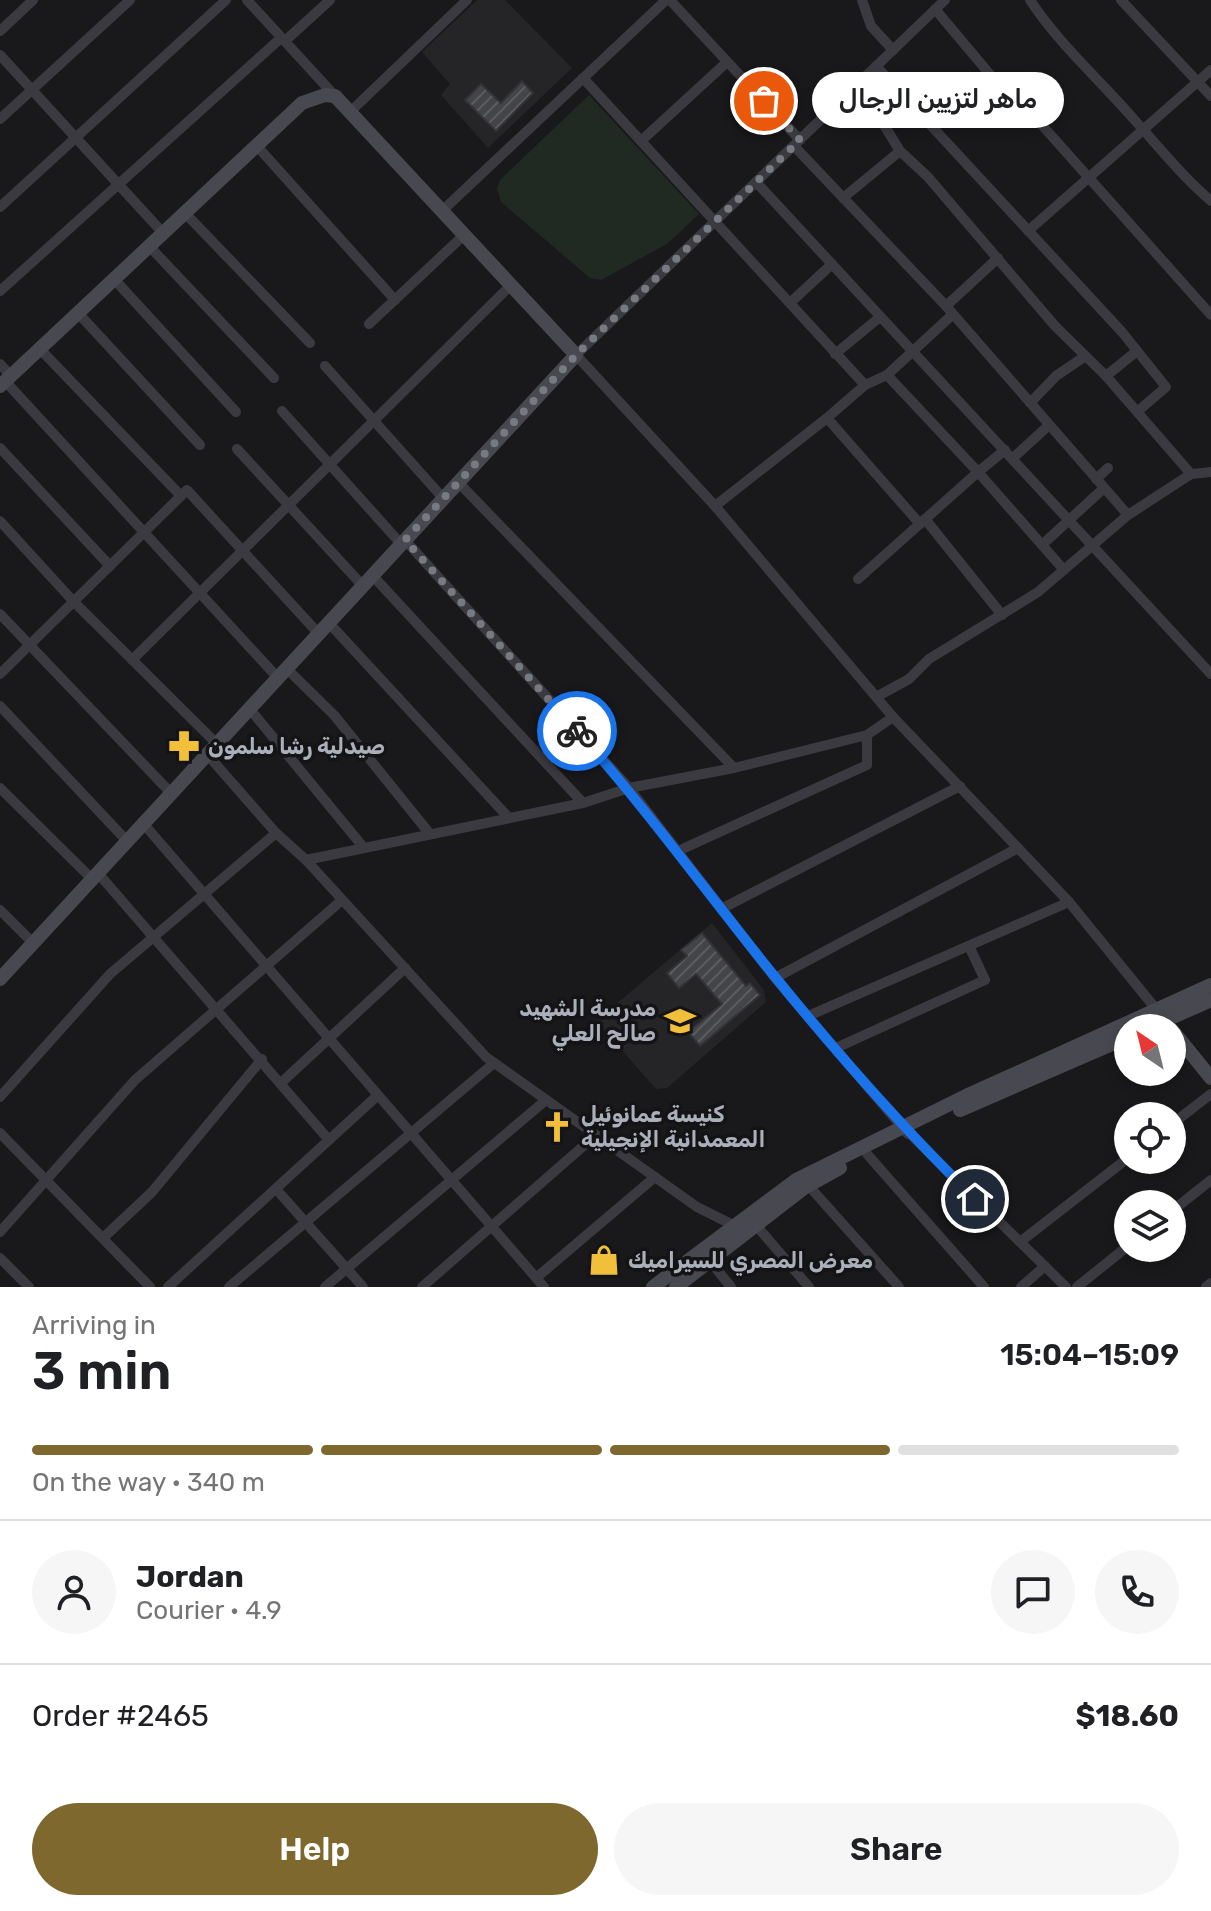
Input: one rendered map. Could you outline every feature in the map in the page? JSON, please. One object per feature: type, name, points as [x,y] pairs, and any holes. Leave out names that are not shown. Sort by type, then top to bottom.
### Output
[{"type":"street","points":[[0,31],[33,0]]},
{"type":"street","points":[[0,119],[130,0]]},
{"type":"street","points":[[0,207],[226,0]]},
{"type":"street","points":[[247,0],[715,506],[893,717],[1069,902],[1160,1014]]},
{"type":"street","points":[[0,291],[330,0]]},
{"type":"street","points":[[350,112],[467,0]]},
{"type":"street","points":[[442,211],[668,0],[727,62],[843,198],[949,311],[1128,515]]},
{"type":"street","points":[[862,0],[871,26],[893,50]]},
{"type":"street","points":[[0,979],[576,355],[945,0]]},
{"type":"street","points":[[1030,0],[1044,23],[1142,131],[1211,201]]},
{"type":"street","points":[[1121,0],[1211,96]]},
{"type":"street","points":[[935,9],[985,70],[1033,115],[1211,315]]},
{"type":"street","points":[[0,55],[163,233]]},
{"type":"street","points":[[641,141],[727,62]]},
{"type":"street","points":[[876,66],[1137,351],[1166,387],[1138,411]]},
{"type":"street","points":[[1028,231],[1211,70]]},
{"type":"street","points":[[583,78],[865,385]]},
{"type":"street","points":[[858,83],[900,151],[928,177],[1084,357],[1106,376],[1191,474]]},
{"type":"street","points":[[5,381],[302,103],[325,95],[335,96]]},
{"type":"street","points":[[257,146],[395,300]]},
{"type":"street","points":[[843,198],[900,151]]},
{"type":"street","points":[[756,182],[1211,674]]},
{"type":"street","points":[[185,213],[310,343]]},
{"type":"street","points":[[369,324],[464,235]]},
{"type":"street","points":[[149,246],[274,378]]},
{"type":"street","points":[[715,506],[865,385],[887,375],[998,258]]},
{"type":"street","points":[[791,302],[832,264]]},
{"type":"street","points":[[114,279],[236,412]]},
{"type":"street","points":[[132,660],[511,285]]},
{"type":"street","points":[[78,313],[200,445]]},
{"type":"street","points":[[835,354],[880,317]]},
{"type":"street","points":[[40,349],[181,496]]},
{"type":"street","points":[[1106,376],[1137,351]]},
{"type":"street","points":[[1030,403],[1056,376],[1084,357]]},
{"type":"street","points":[[0,364],[5,381],[200,593],[281,672],[334,715],[430,834]]},
{"type":"street","points":[[325,366],[443,498]]},
{"type":"street","points":[[887,375],[1064,570]]},
{"type":"street","points":[[282,411],[629,788],[775,978],[906,1131],[1066,1287]]},
{"type":"street","points":[[827,418],[1002,615]]},
{"type":"street","points":[[858,579],[978,472],[1049,425]]},
{"type":"street","points":[[0,448],[110,566]]},
{"type":"street","points":[[237,449],[583,803]]},
{"type":"street","points":[[1096,479],[1108,468]]},
{"type":"street","points":[[878,696],[909,679],[929,659],[1002,615],[1064,570],[1128,515],[1191,474],[1211,472]]},
{"type":"street","points":[[458,482],[734,768]]},
{"type":"street","points":[[1043,544],[1072,521],[1104,488]]},
{"type":"street","points":[[0,674],[187,490],[243,551],[323,627],[509,818]]},
{"type":"street","points":[[0,521],[211,748],[276,833],[306,860],[494,1063],[697,1207],[733,1225]]},
{"type":"street","points":[[0,614],[170,792]]},
{"type":"street","points":[[0,706],[126,840]]},
{"type":"street","points":[[249,708],[364,848]]},
{"type":"street","points":[[306,860],[583,803],[629,788],[734,768],[867,735],[893,717]]},
{"type":"street","points":[[678,851],[867,765],[867,735]]},
{"type":"street","points":[[723,908],[960,786]]},
{"type":"street","points":[[0,788],[155,936],[329,1140]]},
{"type":"street","points":[[142,822],[540,1282],[655,1177]]},
{"type":"street","points":[[0,1097],[110,974],[276,833]]},
{"type":"street","points":[[775,978],[1018,848]]},
{"type":"street","points":[[0,1232],[135,1080],[342,900]]},
{"type":"street","points":[[808,1016],[1069,902]]},
{"type":"street","points":[[0,910],[33,943]]},
{"type":"street","points":[[836,1048],[985,980],[969,946]]},
{"type":"street","points":[[282,1082],[405,968]]},
{"type":"street","points":[[1176,1014],[1211,985]]},
{"type":"street","points":[[1182,1014],[1211,1000]]},
{"type":"street","points":[[653,1287],[796,1180],[1114,1043]]},
{"type":"street","points":[[676,1287],[808,1185],[906,1131],[1114,1044]]},
{"type":"street","points":[[1186,1047],[1211,1078]]},
{"type":"street","points":[[103,1238],[152,1192],[262,1059]]},
{"type":"street","points":[[229,1287],[494,1063]]},
{"type":"street","points":[[1186,1113],[1211,1094]]},
{"type":"street","points":[[168,1287],[377,1096]]},
{"type":"street","points":[[325,1287],[546,1100]]},
{"type":"street","points":[[0,1133],[150,1287]]},
{"type":"street","points":[[422,1287],[494,1228],[596,1135]]},
{"type":"street","points":[[867,1154],[984,1287]]},
{"type":"street","points":[[1020,1242],[1114,1169]]},
{"type":"street","points":[[1186,1200],[1211,1180]]},
{"type":"street","points":[[808,1185],[899,1287]]},
{"type":"street","points":[[276,1189],[363,1287]]},
{"type":"street","points":[[755,1224],[809,1287]]},
{"type":"street","points":[[1077,1287],[1114,1257]]},
{"type":"street","points":[[0,1258],[29,1287]]},
{"type":"street","points":[[709,1260],[731,1287]]},
{"type":"street","points":[[1021,1287],[1045,1266]]},
{"type":"shaded area","points":[[477,0],[505,0],[572,68],[488,148],[441,95],[450,84],[422,52]]},
{"type":"shaded area","points":[[589,95],[699,214],[667,244],[601,280],[590,278],[501,202],[497,189],[500,180]]},
{"type":"shaded area","points":[[712,923],[764,990],[766,1002],[667,1088],[656,1089],[596,1021]]},
{"type":"building","points":[[522,81],[533,93],[496,131],[465,100],[481,84],[501,103]]},
{"type":"building","points":[[702,933],[746,986],[750,983],[760,995],[700,1046],[688,1032],[722,1004],[696,974],[679,988],[667,973],[687,956],[681,950]]},
{"type":"way so far","points":[[577,731],[405,540],[576,355],[800,140],[764,101]]},
{"type":"place","name":"ماهر لتزيين الرجال","points":[[764,101]]},
{"type":"place","name":"صيدلية رشا سلمون","points":[[184,746]]},
{"type":"place","name":"مدرسة الشهيد صالح العلي","points":[[680,1021]]},
{"type":"place","name":"كنيسة عمانوئيل المعمدانية الإنجيلية","points":[[557,1127]]},
{"type":"place","name":"معرض المصري للسيراميك","points":[[604,1260]]},
{"type":"route","points":[[577,731],[629,788],[775,978],[908,1134],[975,1199]]}]
